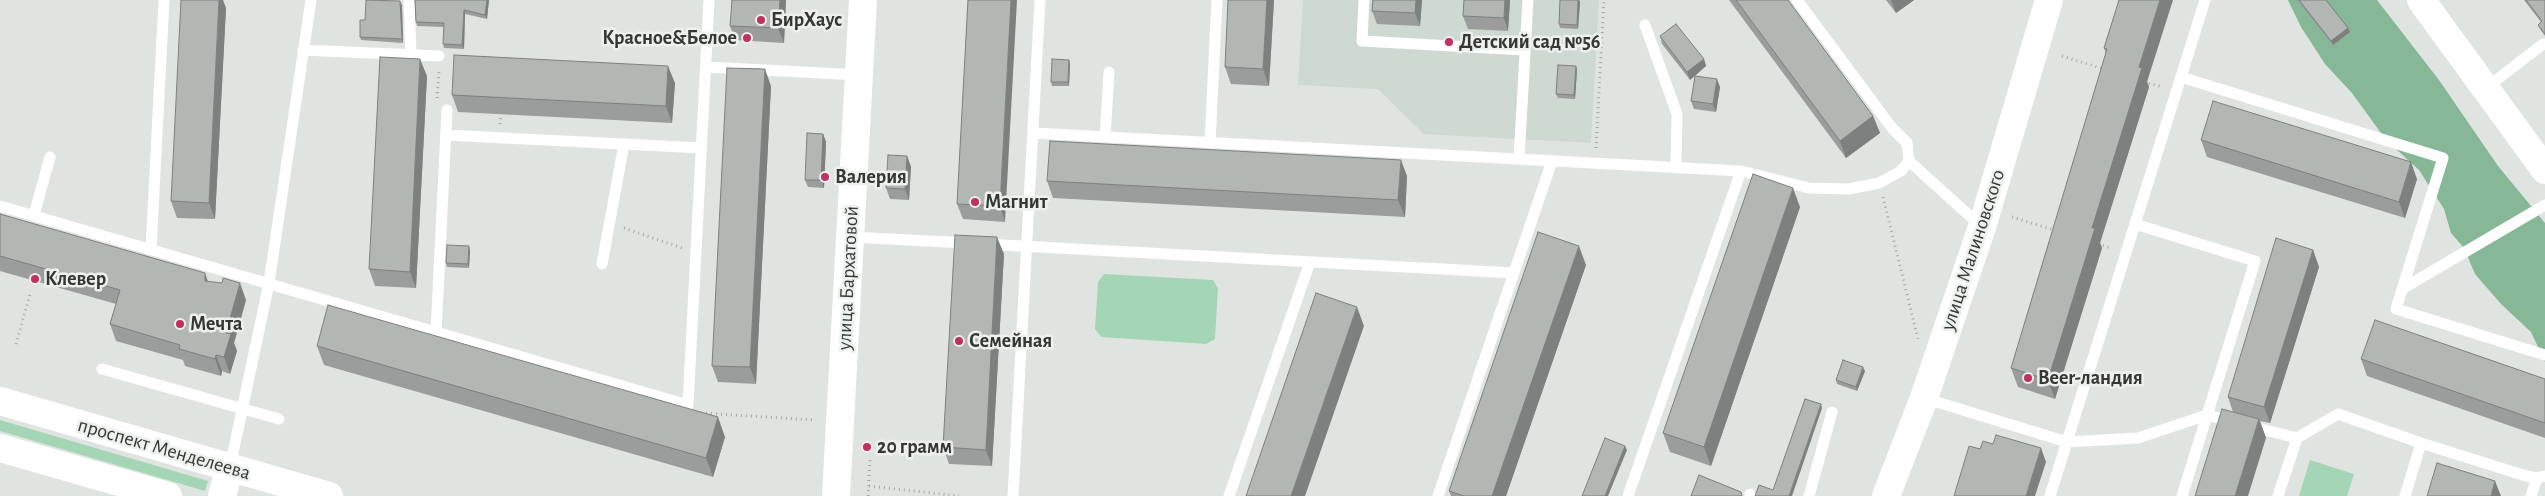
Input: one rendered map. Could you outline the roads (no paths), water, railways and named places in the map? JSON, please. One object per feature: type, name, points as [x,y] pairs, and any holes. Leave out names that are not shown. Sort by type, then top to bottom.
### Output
[{"type":"street","name":"улица Бархатовой","points":[[836,496],[863,0]]},
{"type":"street","name":"улица Малиновского","points":[[1886,496],[1924,398],[1982,227],[2049,0]]},
{"type":"street","points":[[2421,0],[2545,170]]},
{"type":"street","name":"проспект Менделеева","points":[[0,401],[329,496]]},
{"type":"street","points":[[0,448],[168,496]]},
{"type":"street","points":[[222,496],[230,467]]},
{"type":"lane","points":[[151,249],[164,0]]},
{"type":"lane","points":[[230,467],[269,284],[310,0]]},
{"type":"lane","points":[[409,0],[411,55]]},
{"type":"lane","points":[[0,206],[688,405],[709,0]]},
{"type":"lane","points":[[1013,496],[1040,0]]},
{"type":"lane","points":[[1210,142],[1217,0]]},
{"type":"lane","points":[[1364,0],[1362,41],[1525,50]]},
{"type":"lane","points":[[1519,159],[1528,0]]},
{"type":"lane","points":[[1797,0],[1892,128],[1907,143],[1909,161],[1982,227]]},
{"type":"lane","points":[[2050,496],[2205,0]]},
{"type":"lane","points":[[1645,25],[1678,114],[1676,168]]},
{"type":"lane","points":[[2486,88],[2543,44]]},
{"type":"lane","points":[[303,50],[439,56]]},
{"type":"lane","points":[[706,67],[859,75]]},
{"type":"lane","points":[[1105,137],[1109,72]]},
{"type":"lane","points":[[2181,76],[2443,158],[2396,309],[2545,355]]},
{"type":"lane","points":[[436,332],[447,110]]},
{"type":"lane","points":[[1033,133],[1741,171],[1809,188],[1849,190],[1879,183],[1901,171],[1909,161]]},
{"type":"lane","points":[[446,135],[701,148]]},
{"type":"lane","points":[[602,264],[624,144]]},
{"type":"lane","points":[[34,216],[50,156]]},
{"type":"lane","points":[[1438,496],[1552,161]]},
{"type":"lane","points":[[1628,496],[1741,171]]},
{"type":"lane","points":[[2402,289],[2545,205]]},
{"type":"lane","points":[[2135,224],[2255,261],[2182,496]]},
{"type":"lane","points":[[850,237],[1514,273]]},
{"type":"lane","points":[[1229,496],[1310,262]]},
{"type":"lane","points":[[102,369],[279,419]]},
{"type":"lane","points":[[1924,398],[2067,442],[2138,438],[2207,415],[2297,438]]},
{"type":"lane","points":[[1809,496],[1832,412]]},
{"type":"lane","points":[[2278,496],[2297,438],[2338,414],[2421,443],[2541,477],[2531,496]]},
{"type":"lane","points":[[2405,496],[2421,443]]},
{"type":"place","name":"БирХаус","points":[[761,20]]},
{"type":"place","name":"Красное&Белое","points":[[747,38]]},
{"type":"place","name":"Детский сад №56","points":[[1449,42]]},
{"type":"place","name":"Валерия","points":[[825,177]]},
{"type":"place","name":"Магнит","points":[[975,202]]},
{"type":"place","name":"Клевер","points":[[35,279]]},
{"type":"place","name":"Мечта","points":[[180,324]]},
{"type":"place","name":"Семейная","points":[[959,341]]},
{"type":"place","name":"Beer-ландия","points":[[2028,378]]},
{"type":"place","name":"20 грамм","points":[[867,447]]}]
